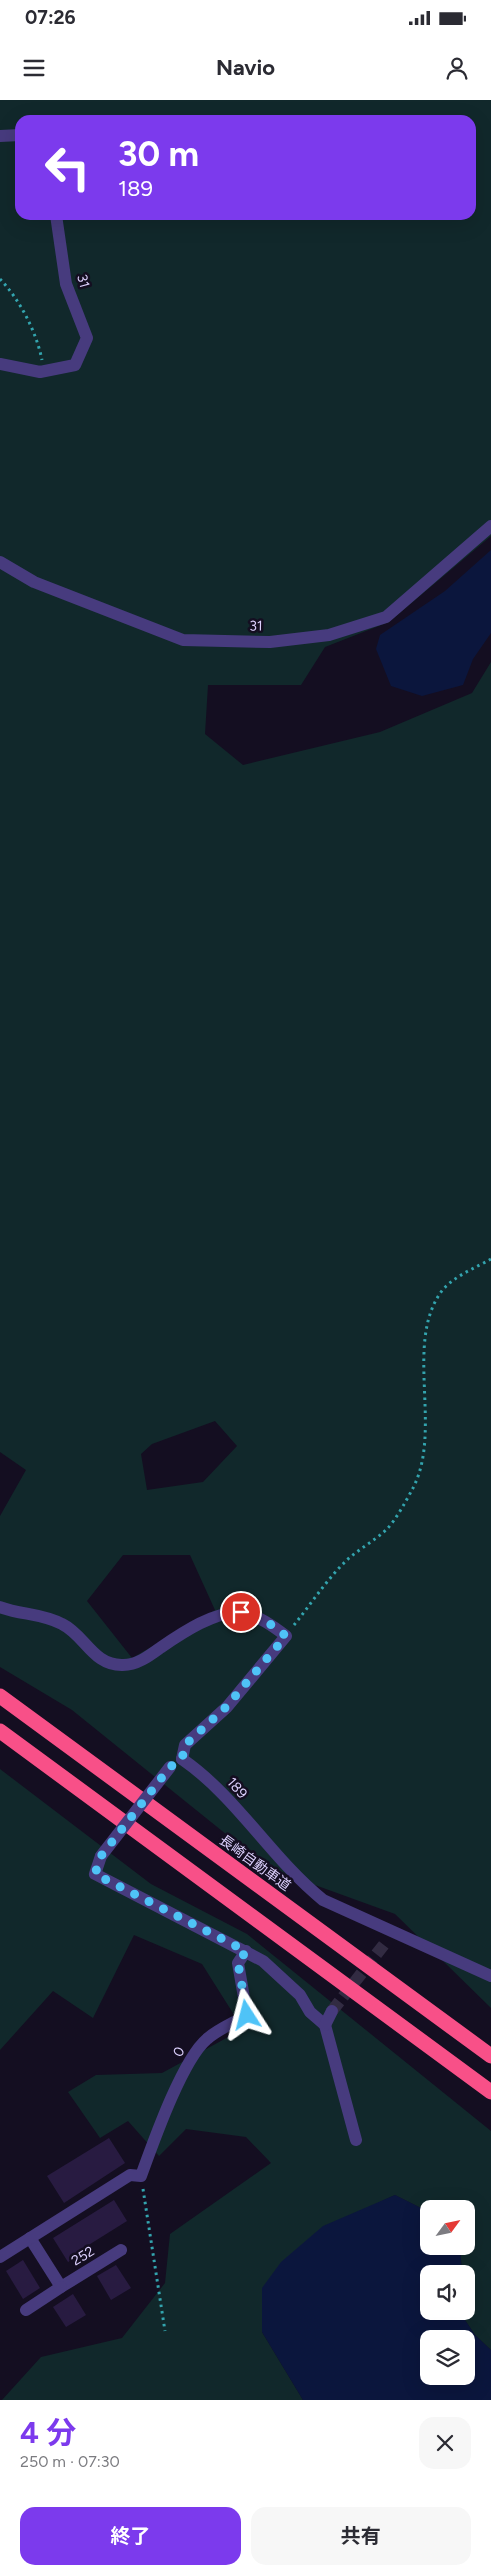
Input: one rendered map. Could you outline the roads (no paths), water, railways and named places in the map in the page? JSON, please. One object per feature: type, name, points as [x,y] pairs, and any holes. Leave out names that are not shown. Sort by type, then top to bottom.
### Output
[{"type":"highway","name":"長崎自動車道","points":[[0,1696],[491,2056]]},
{"type":"highway","points":[[0,1732],[491,2092]]},
{"type":"street","points":[[0,136],[15,135]]},
{"type":"street","name":"31","points":[[0,364],[44,371],[75,365],[87,338],[66,284],[57,220]]},
{"type":"street","name":"31","points":[[0,562],[34,582],[184,640],[270,642],[329,635],[386,617],[491,526]]},
{"type":"street","points":[[0,1607],[39,1614],[64,1624],[97,1657],[109,1665],[125,1665],[144,1660],[196,1625],[226,1614],[241,1612],[254,1616],[286,1636],[226,1707],[185,1745],[182,1759],[170,1767],[101,1856],[95,1874],[263,1961],[300,1995],[310,2012],[325,2025],[356,2140]]},
{"type":"street","name":"189","points":[[182,1759],[206,1776],[299,1881],[322,1900],[491,1976]]},
{"type":"street","points":[[386,1942],[398,1933]]},
{"type":"street","name":"0","points":[[30,2238],[136,2176],[194,2052],[208,2038],[247,2015],[238,1963],[246,1951]]},
{"type":"street","points":[[325,2025],[332,2011]]},
{"type":"street","points":[[0,2257],[30,2238],[61,2287]]},
{"type":"street","name":"252","points":[[26,2310],[121,2250]]},
{"type":"water","points":[[491,550],[491,633],[473,659],[463,685],[422,696],[391,686],[376,649],[380,635],[445,591]]},
{"type":"water","points":[[395,2195],[420,2208],[420,2255],[461,2255],[461,2265],[420,2265],[420,2320],[465,2320],[472,2330],[420,2330],[420,2385],[475,2385],[475,2335],[491,2350],[491,2400],[303,2400],[262,2332],[262,2288],[281,2262],[323,2226]]},
{"type":"tunnel","points":[[332,2011],[386,1942]]}]
